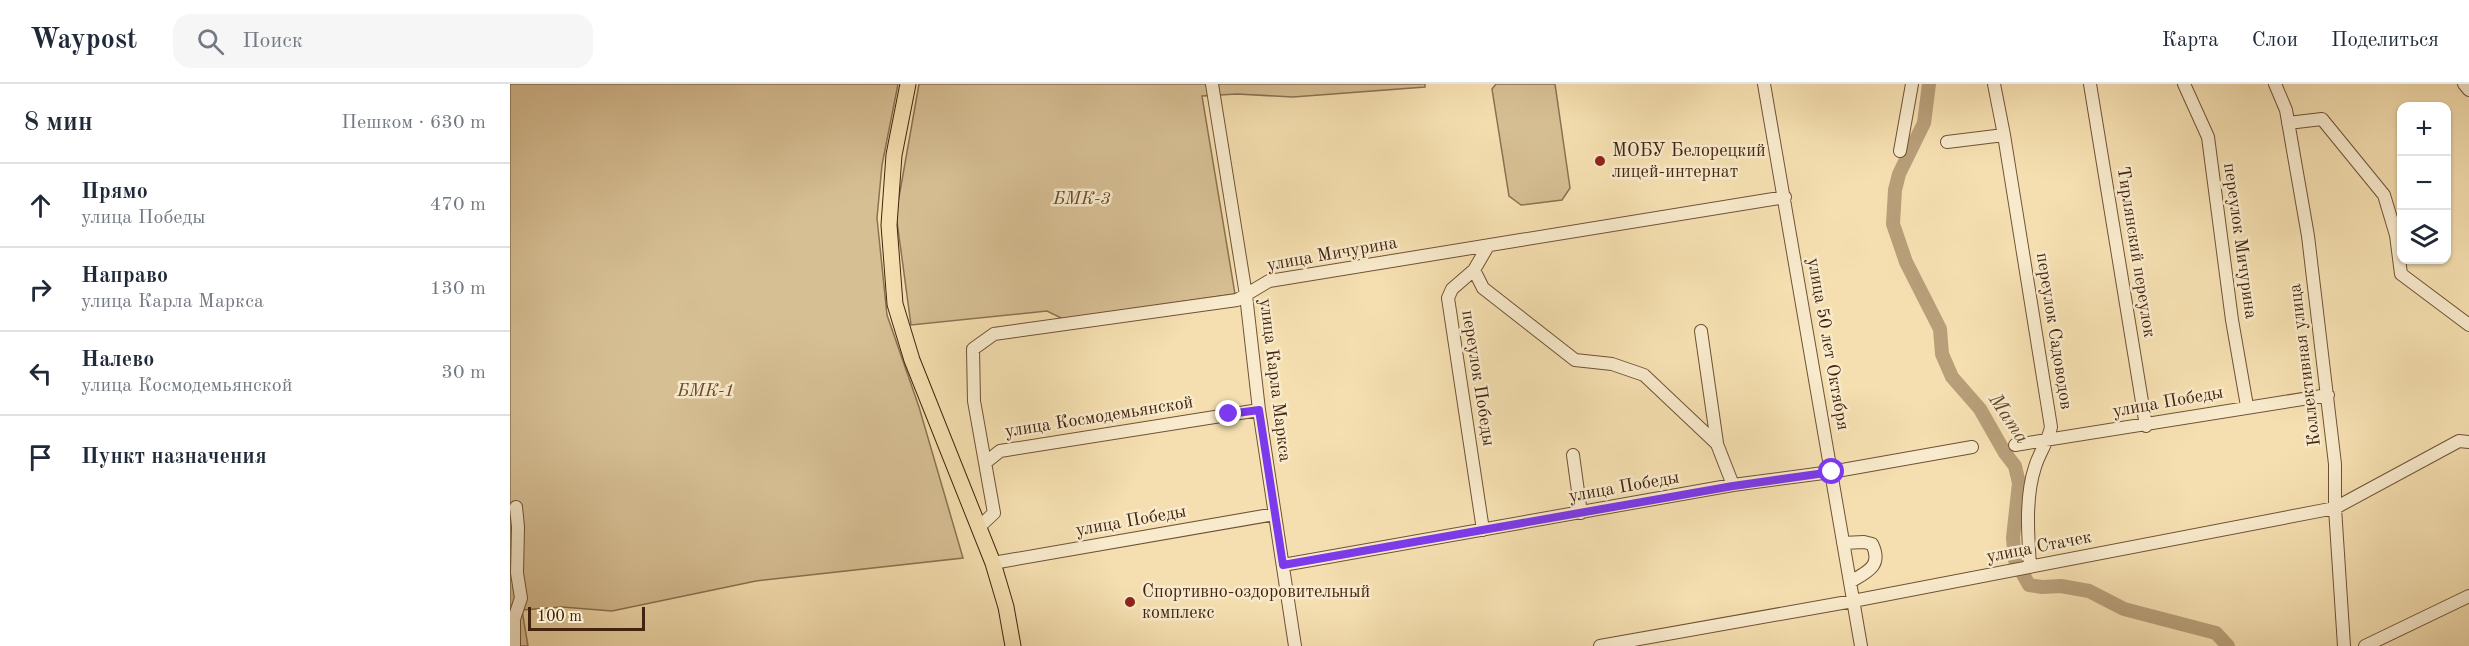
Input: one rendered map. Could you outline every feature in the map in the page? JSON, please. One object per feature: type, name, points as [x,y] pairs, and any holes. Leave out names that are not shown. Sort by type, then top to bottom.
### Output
[{"type":"main road","points":[[908,84],[894,156],[889,225],[895,304],[912,360],[993,563],[1006,607],[1013,646]]},
{"type":"street","name":"улица Карла Маркса","points":[[1212,84],[1246,296],[1259,410],[1295,646]]},
{"type":"street","name":"улица 50 лет Октября","points":[[1764,84],[1861,646]]},
{"type":"street","points":[[1900,151],[1912,84]]},
{"type":"street","name":"переулок Садоводов","points":[[1994,84],[2051,427],[2048,440],[2034,467],[2026,523],[2031,566]]},
{"type":"street","name":"Тирлянский переулок","points":[[2090,84],[2146,426]]},
{"type":"street","name":"переулок Мичурина","points":[[2184,84],[2208,137],[2232,320],[2247,406]]},
{"type":"street","name":"Коллективная улица","points":[[2275,84],[2286,110],[2308,236],[2328,395],[2335,464],[2335,508],[2344,646]]},
{"type":"street","points":[[2463,84],[2469,90]]},
{"type":"street","points":[[2288,123],[2322,119],[2384,195],[2396,235],[2401,274],[2469,325]]},
{"type":"street","points":[[1947,142],[2004,135]]},
{"type":"street","name":"улица Мичурина","points":[[978,528],[994,513],[974,401],[974,349],[994,334],[1237,300],[1269,281],[1785,197]]},
{"type":"street","name":"переулок Победы","points":[[1483,530],[1448,298],[1452,289],[1474,270],[1488,246]]},
{"type":"street","points":[[1474,270],[1483,288],[1575,360],[1612,364],[1644,375],[1717,444]]},
{"type":"street","points":[[1701,331],[1713,433],[1733,486]]},
{"type":"street","name":"улица Победы","points":[[2015,445],[2146,426],[2247,406],[2328,395]]},
{"type":"street","name":"улица Космодемьянской","points":[[985,463],[1000,451],[1259,410]]},
{"type":"street","name":"улица Стачек","points":[[1600,646],[2010,572],[2031,566],[2335,508],[2459,441],[2469,442]]},
{"type":"street","name":"улица Победы","points":[[1283,565],[1733,486],[1832,472],[1972,447]]},
{"type":"street","points":[[1573,455],[1581,513]]},
{"type":"street","points":[[514,646],[513,619],[521,598],[517,573],[516,507]]},
{"type":"street","name":"улица Победы","points":[[993,563],[1275,514]]},
{"type":"street","points":[[1843,543],[1872,544],[1876,554],[1875,564],[1850,582]]},
{"type":"street","points":[[2365,646],[2469,596]]},
{"type":"green space","name":"БМК-1","points":[[510,84],[898,84],[882,165],[877,218],[887,315],[919,407],[963,558],[756,581],[612,611],[562,607],[522,610],[528,646],[510,646]]},
{"type":"green space","name":"БМК-3","points":[[919,84],[1425,84],[1425,87],[1293,97],[1237,94],[1202,96],[1235,294],[1063,319],[1047,311],[911,325],[896,214]]},
{"type":"green space","points":[[1496,84],[1555,84],[1570,188],[1562,200],[1521,205],[1509,196],[1492,89]]},
{"type":"waterway","name":"Мата","points":[[1929,84],[1924,123],[1899,174],[1895,190],[1893,224],[1906,262],[1940,329],[1942,354],[1952,377],[1980,409],[2015,466],[2019,483],[2013,538],[2015,560],[2029,585],[2061,586],[2089,591],[2124,609],[2216,633],[2228,646]]},
{"type":"place","name":"МОБУ Белорецкий лицей-интернат","points":[[1600,161]]},
{"type":"place","name":"Спортивно-оздоровительный комплекс","points":[[1130,602]]},
{"type":"route","points":[[1229,414],[1259,410],[1283,565],[1733,486],[1832,472]]}]
